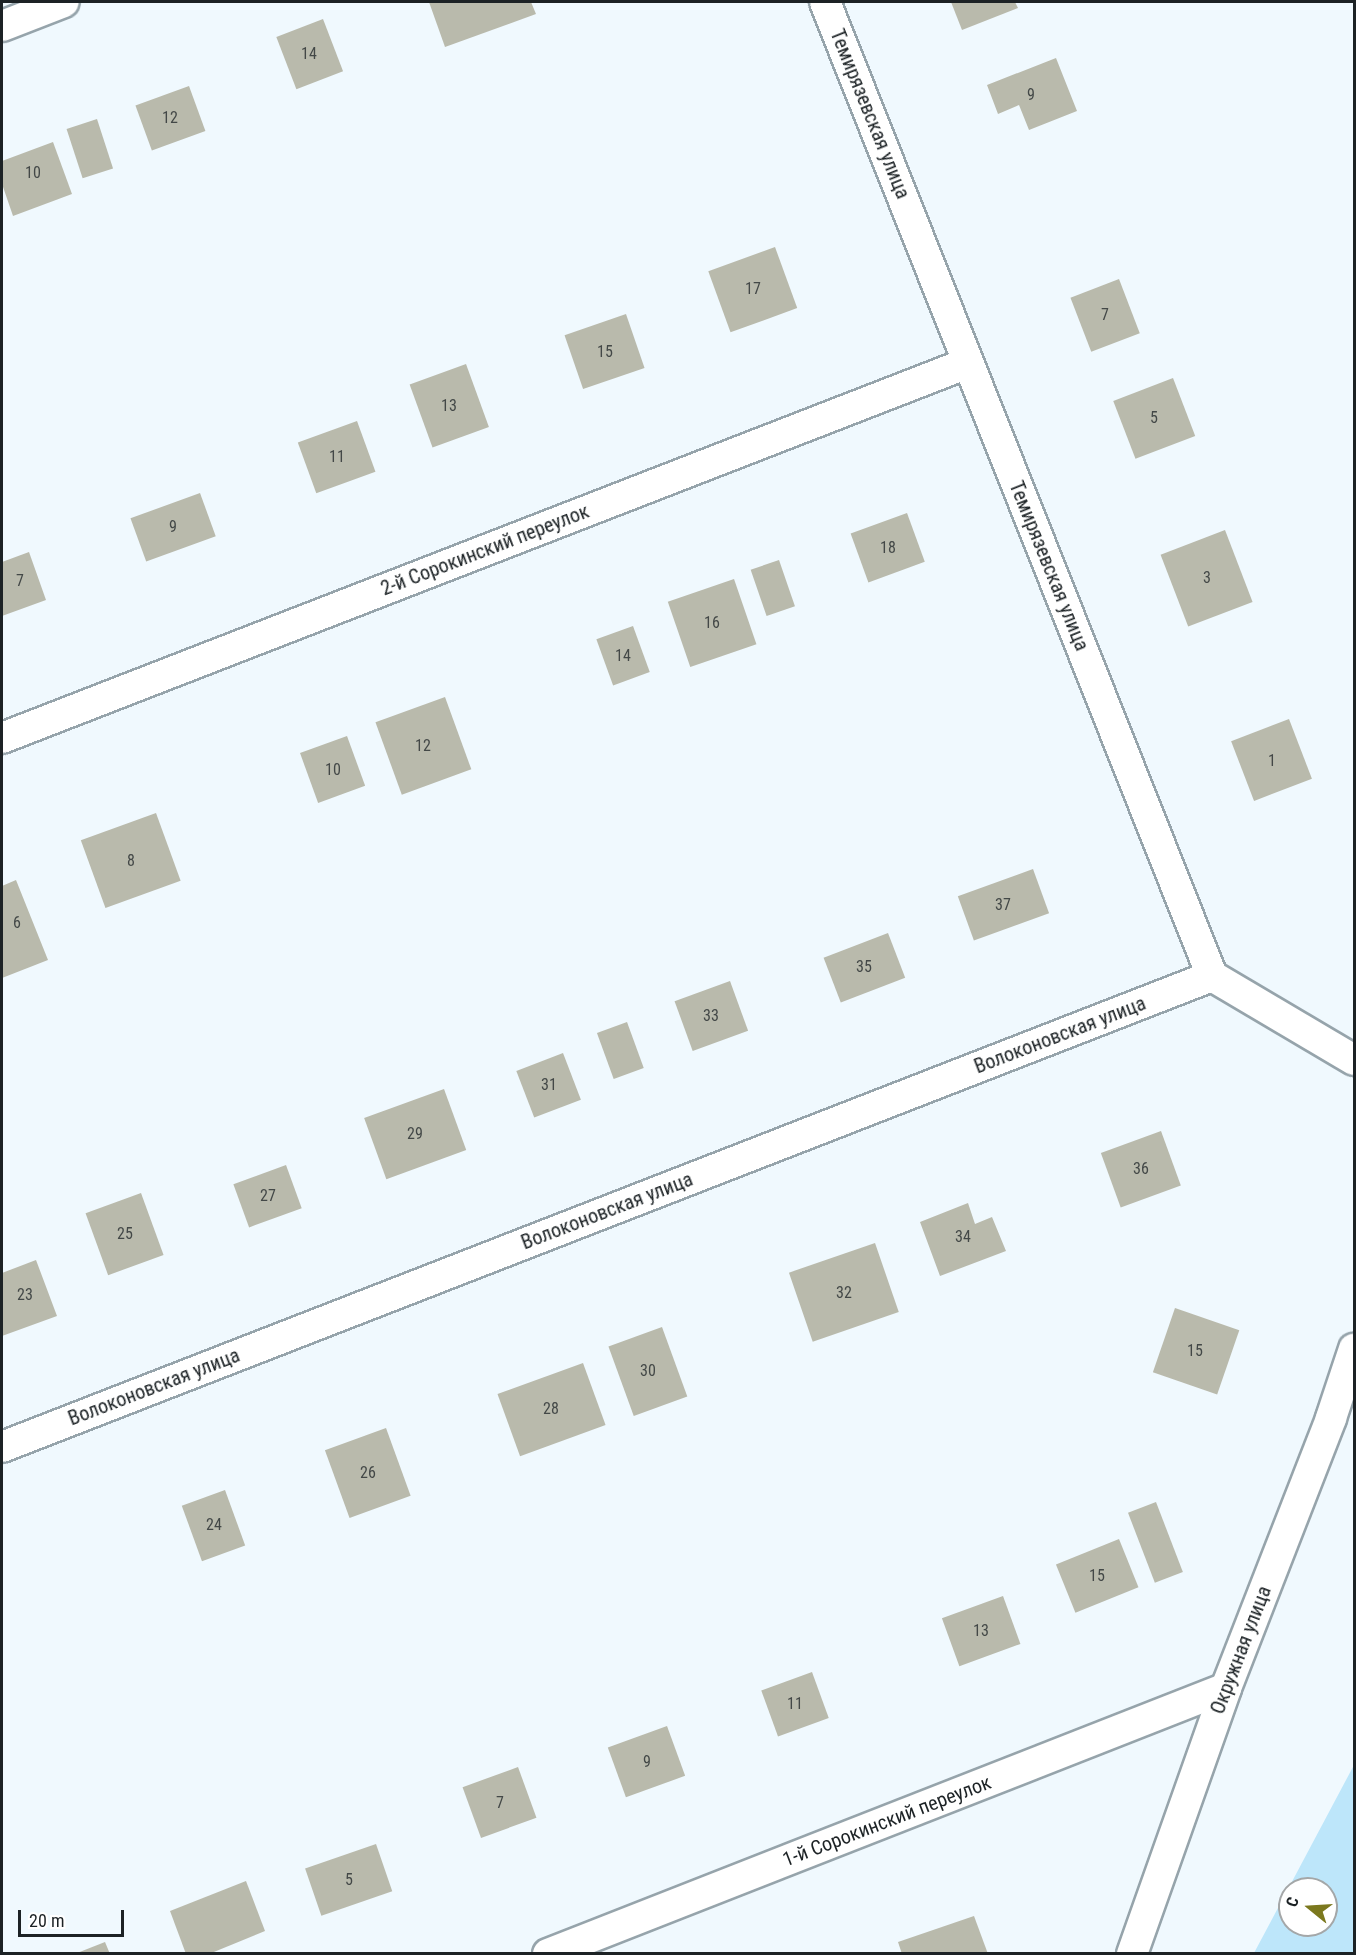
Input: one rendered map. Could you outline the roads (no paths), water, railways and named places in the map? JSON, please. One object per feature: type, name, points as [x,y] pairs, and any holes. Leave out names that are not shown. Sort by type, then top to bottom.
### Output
[{"type":"street","points":[[2,26],[64,2]]},
{"type":"street","name":"Темирязевская улица","points":[[825,2],[1212,976]]},
{"type":"street","name":"2-й Сорокинский переулок","points":[[2,738],[968,363]]},
{"type":"street","points":[[1212,976],[1354,1060]]},
{"type":"street","name":"Волоконовская улица","points":[[2,1447],[1212,976]]},
{"type":"street","name":"Окружная улица","points":[[1132,1953],[1226,1688],[1330,1418],[1354,1349]]},
{"type":"street","name":"1-й Сорокинский переулок","points":[[548,1953],[1226,1688]]}]
